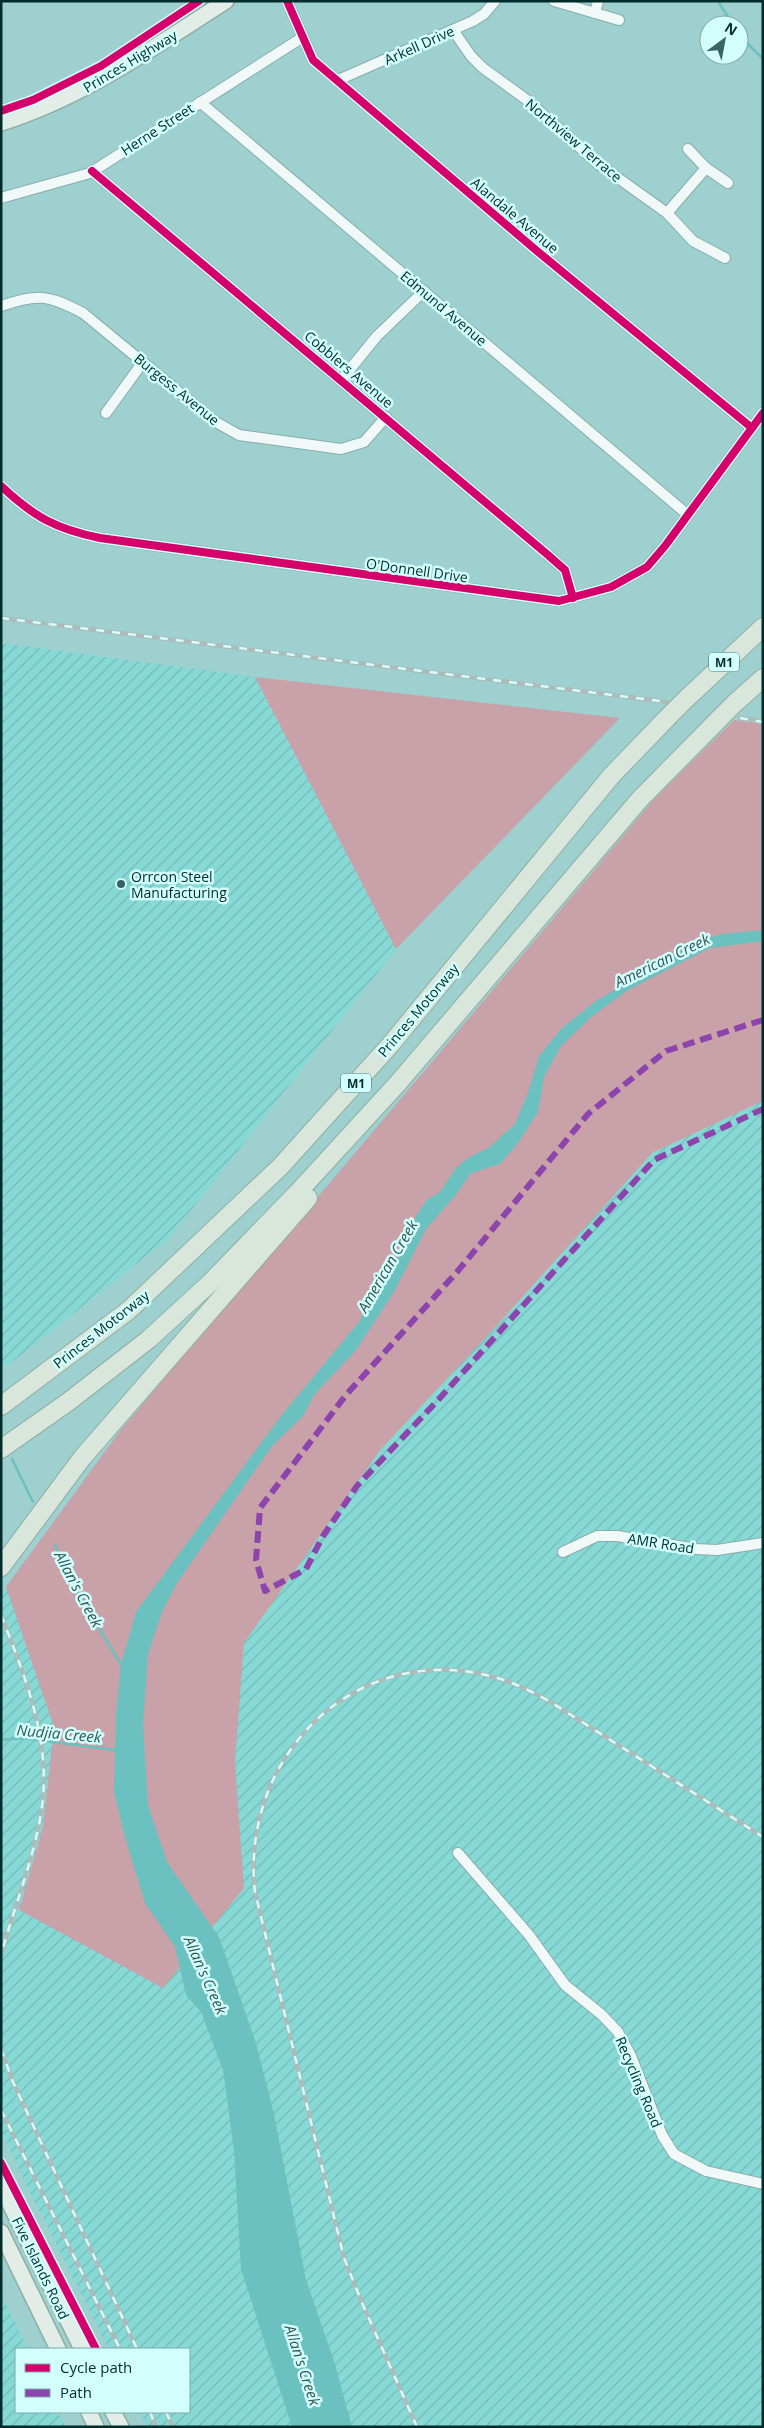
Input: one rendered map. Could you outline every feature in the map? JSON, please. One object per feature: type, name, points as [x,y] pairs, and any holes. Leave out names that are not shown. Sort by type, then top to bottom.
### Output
[{"type":"highway","name":"Princes Motorway","points":[[1,1406],[129,1310],[281,1166],[391,1044],[612,775],[686,699],[763,627]]},
{"type":"highway","name":"M1","points":[[1,1449],[68,1402],[141,1344],[210,1283],[300,1190],[398,1083],[640,799],[720,718],[763,678]]},
{"type":"highway","points":[[3,1565],[82,1458],[344,1156],[398,1083]]},
{"type":"main road","name":"Princes Highway","points":[[1,123],[38,110],[97,83],[226,1]]},
{"type":"main road","name":"Five Islands Road","points":[[1,2186],[82,2348]]},
{"type":"main road","name":"Five Islands Road","points":[[1,2232],[58,2348]]},
{"type":"main road","points":[[89,2413],[96,2427]]},
{"type":"main road","points":[[114,2413],[121,2427]]},
{"type":"street","name":"Alandale Avenue","points":[[287,1],[313,60],[538,251],[752,428]]},
{"type":"street","name":"Arkell Drive","points":[[338,80],[453,30],[484,14],[495,1]]},
{"type":"street","points":[[554,1],[619,20]]},
{"type":"street","points":[[595,14],[598,1]]},
{"type":"street","name":"Northview Terrace","points":[[453,30],[471,56],[489,73],[528,100],[597,163],[667,213],[692,242],[726,258]]},
{"type":"street","name":"Herne Street","points":[[1,198],[92,171],[303,37]]},
{"type":"street","name":"Edmund Avenue","points":[[200,102],[688,515]]},
{"type":"street","points":[[688,149],[706,168],[728,183]]},
{"type":"street","points":[[667,213],[706,168]]},
{"type":"street","name":"Cobblers Avenue","points":[[92,171],[342,379],[548,555],[564,570],[573,598]]},
{"type":"street","points":[[342,379],[377,336],[424,291]]},
{"type":"street","name":"Burgess Avenue","points":[[1,306],[30,296],[60,301],[83,313],[214,420],[239,435],[341,449],[364,442],[386,417]]},
{"type":"street","points":[[106,413],[143,362]]},
{"type":"street","name":"O'Donnell Drive","points":[[1,486],[22,505],[45,521],[59,528],[100,538],[558,601],[611,588],[647,566],[688,515],[763,413]]},
{"type":"street","name":"AMR Road","points":[[563,1552],[597,1536],[617,1536],[697,1549],[717,1550],[763,1543]]},
{"type":"street","name":"Recycling Road","points":[[458,1853],[529,1935],[565,1985],[602,2015],[618,2032],[630,2056],[662,2135],[674,2154],[706,2172],[763,2184]]},
{"type":"shaded area","points":[[1,643],[255,677],[396,949],[170,1237],[11,1363],[1,1368]]},
{"type":"shaded area","points":[[255,677],[620,718],[396,949]]},
{"type":"shaded area","points":[[734,720],[763,724],[763,1101],[652,1153],[491,1332],[381,1449],[244,1643],[235,1763],[244,1888],[163,1988],[19,1910],[43,1827],[54,1727],[6,1587],[120,1431],[655,798]]},
{"type":"shaded area","points":[[763,725],[763,2427],[147,2427],[140,2413],[190,2413],[190,2348],[108,2348],[29,2190],[1,2129],[1,1594],[120,1431],[655,798]]},
{"type":"shaded area","points":[[1,2294],[28,2348],[15,2348],[15,2413],[59,2413],[66,2427],[1,2427]]},
{"type":"water","points":[[763,930],[763,941],[710,948],[628,990],[591,1017],[561,1046],[544,1077],[538,1112],[518,1143],[500,1164],[471,1173],[454,1197],[426,1229],[394,1292],[356,1350],[314,1395],[303,1416],[272,1446],[177,1583],[162,1612],[148,1654],[143,1725],[148,1805],[167,1862],[219,1937],[256,2043],[274,2114],[306,2280],[335,2364],[352,2427],[292,2427],[241,2269],[234,2150],[223,2070],[201,2012],[186,1995],[175,1947],[145,1903],[125,1837],[114,1792],[116,1713],[121,1665],[136,1612],[281,1416],[359,1322],[365,1310],[378,1294],[383,1274],[405,1250],[416,1216],[427,1200],[440,1192],[455,1169],[468,1158],[490,1147],[515,1124],[528,1093],[539,1056],[562,1028],[596,1001],[696,942],[722,934]]},
{"type":"waterway","name":"American Creek","points":[[718,1],[727,15]]},
{"type":"waterway","name":"American Creek","points":[[749,45],[763,59]]},
{"type":"waterway","name":"Allan's Creek","points":[[12,1459],[33,1502]]},
{"type":"waterway","name":"Allan's Creek","points":[[55,1545],[78,1593],[123,1668]]},
{"type":"waterway","name":"Nudjia Creek","points":[[1,1740],[22,1738],[115,1750]]},
{"type":"railway","points":[[1,618],[667,702]]},
{"type":"railway","points":[[740,718],[763,722]]},
{"type":"railway","points":[[1,1615],[29,1692],[36,1718],[44,1770],[39,1824],[1,1955]]},
{"type":"railway","points":[[417,2427],[344,2258],[255,1892],[255,1843],[266,1798],[286,1757],[314,1722],[350,1695],[391,1677],[437,1670],[486,1675],[519,1686],[549,1701],[763,1837]]},
{"type":"railway","points":[[1,2049],[13,2082],[137,2348]]},
{"type":"railway","points":[[1,2110],[120,2348]]},
{"type":"railway","points":[[150,2413],[156,2427]]},
{"type":"railway","points":[[166,2413],[173,2427]]},
{"type":"marked path","points":[[763,1020],[666,1051],[588,1114],[457,1272],[346,1395],[260,1508],[256,1560],[265,1591],[306,1569],[323,1536],[357,1486],[439,1399],[654,1160],[763,1109]]},
{"type":"cycle path","points":[[1,111],[33,100],[101,66],[199,1]]},
{"type":"cycle path","points":[[287,1],[313,60],[537,251],[752,428]]},
{"type":"cycle path","points":[[92,171],[565,570],[573,598]]},
{"type":"cycle path","points":[[1,486],[24,506],[46,520],[58,526],[100,538],[559,601],[611,587],[647,567],[665,546],[763,413]]},
{"type":"cycle path","points":[[1,2163],[95,2348]]},
{"type":"place","name":"Orrcon Steel Manufacturing","points":[[121,884]]}]
